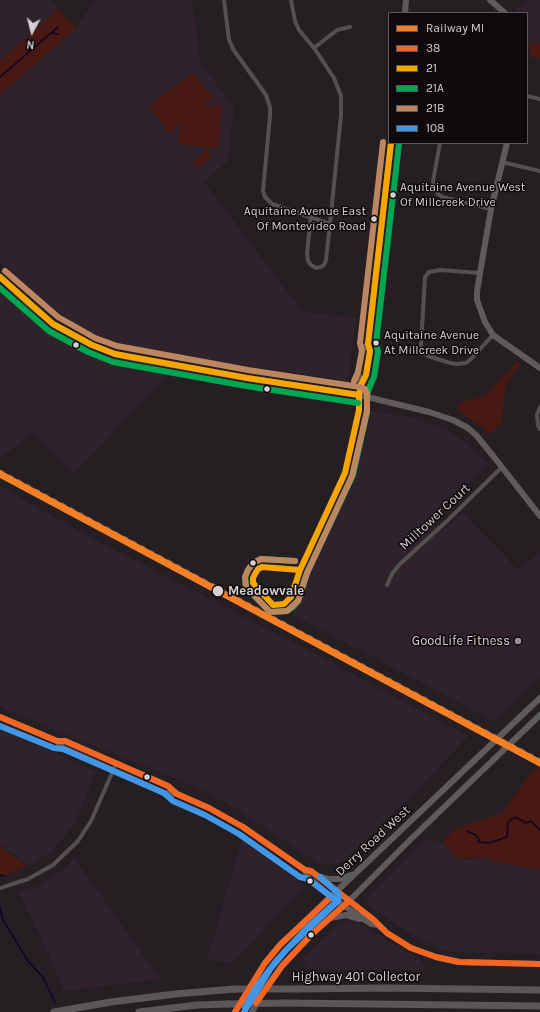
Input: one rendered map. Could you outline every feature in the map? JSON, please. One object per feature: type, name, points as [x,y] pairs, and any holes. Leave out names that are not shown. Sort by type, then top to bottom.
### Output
[{"type":"highway","name":"Highway 401 Collector","points":[[54,1012],[111,1002],[175,994],[235,990],[385,988],[540,990]]},
{"type":"highway","points":[[139,1012],[197,1005],[285,1002],[540,1006]]},
{"type":"street","points":[[224,0],[229,40],[233,49],[266,95],[270,107],[263,191],[265,197],[272,204],[330,224]]},
{"type":"street","points":[[291,0],[295,21],[299,30],[314,48],[334,78],[341,96],[341,115],[330,224],[324,265],[321,268],[316,268],[308,261],[307,253],[311,217]]},
{"type":"street","points":[[405,12],[406,0]]},
{"type":"street","points":[[490,0],[504,12]]},
{"type":"street","points":[[314,48],[337,30],[350,27]]},
{"type":"street","points":[[528,96],[540,99]]},
{"type":"street","points":[[359,395],[361,385],[366,375],[370,351],[368,344],[391,144]]},
{"type":"street","points":[[440,144],[433,181],[438,194],[442,197],[491,209]]},
{"type":"street","points":[[507,144],[491,209],[477,292],[477,300],[485,322],[493,335],[540,368]]},
{"type":"street","points":[[502,162],[540,171]]},
{"type":"street","points":[[480,273],[440,270],[429,272],[425,283],[421,348],[422,351],[428,356],[450,363],[466,363],[493,335]]},
{"type":"street","points":[[0,276],[28,303],[58,327],[92,345],[115,354],[247,378],[359,395],[429,412],[453,420],[468,428],[476,435],[540,516]]},
{"type":"street","points":[[540,407],[538,425],[540,429]]},
{"type":"street","name":"Milltower Court","points":[[387,585],[392,574],[399,565],[466,503],[502,467]]},
{"type":"street","name":"Derry Road West","points":[[235,1012],[265,963],[280,945],[540,698]]},
{"type":"street","name":"Derry Road West","points":[[252,1012],[262,993],[282,966],[410,839],[540,715]]},
{"type":"street","points":[[0,717],[57,741],[63,748],[115,767],[164,793],[177,794],[209,808],[243,827],[305,870],[311,871],[374,920],[393,937],[412,948],[431,956],[465,963],[540,964]]},
{"type":"street","points":[[0,888],[28,878],[53,865],[78,841],[91,821],[115,767]]},
{"type":"street","points":[[305,870],[308,877],[331,897],[370,924],[378,925]]},
{"type":"street","points":[[319,877],[328,880],[340,879],[354,874]]},
{"type":"street","points":[[329,918],[346,915],[365,920]]},
{"type":"shaded area","points":[[0,0],[52,0],[59,9],[0,61]]},
{"type":"shaded area","points":[[94,0],[192,0],[201,64],[234,107],[228,161],[204,182],[303,312],[356,318],[348,381],[156,352],[102,339],[86,332],[29,291],[0,263],[0,95],[76,28]]},
{"type":"shaded area","points":[[529,0],[540,0],[540,43],[529,44],[528,12],[516,12],[514,9]]},
{"type":"shaded area","points":[[59,9],[76,28],[0,95],[0,61]]},
{"type":"shaded area","points":[[540,43],[540,59],[530,57],[529,44]]},
{"type":"shaded area","points":[[192,73],[213,98],[203,107],[222,105],[218,147],[215,149],[178,143],[180,129],[183,123],[169,133],[149,107]]},
{"type":"shaded area","points":[[207,150],[212,157],[198,168],[193,161]]},
{"type":"shaded area","points":[[0,292],[65,340],[89,353],[134,368],[167,376],[74,473],[32,432],[0,459]]},
{"type":"shaded area","points":[[517,361],[521,363],[506,386],[501,423],[490,434],[457,409],[462,402],[485,396]]},
{"type":"shaded area","points":[[366,412],[398,415],[423,421],[445,429],[460,439],[489,464],[463,488],[432,521],[444,530],[462,512],[518,570],[540,552],[540,677],[494,721],[293,615],[320,544],[358,456]]},
{"type":"shaded area","points":[[0,486],[75,529],[314,653],[468,736],[418,789],[342,863],[320,864],[240,811],[194,786],[5,709],[0,706]]},
{"type":"shaded area","points":[[0,728],[96,772],[74,825],[50,853],[27,867],[20,859],[0,844]]},
{"type":"shaded area","points":[[535,768],[540,770],[540,869],[497,862],[483,857],[459,859],[443,843],[454,829],[502,813]]},
{"type":"shaded area","points":[[427,838],[443,843],[459,859],[464,860],[483,857],[497,862],[540,869],[540,954],[453,952],[440,950],[411,934],[364,902]]},
{"type":"shaded area","points":[[242,840],[305,886],[232,963],[207,960]]},
{"type":"shaded area","points":[[0,846],[27,867],[0,877]]},
{"type":"shaded area","points":[[75,859],[160,979],[64,991],[45,946],[19,893],[38,886],[56,875]]},
{"type":"shaded area","points":[[354,922],[360,924],[421,960],[427,970],[307,969],[302,959],[339,924]]},
{"type":"waterway","points":[[0,77],[58,27]]},
{"type":"waterway","points":[[52,33],[58,34]]},
{"type":"waterway","points":[[467,831],[476,835],[479,839],[478,842],[489,843],[507,837],[508,822],[515,817],[526,823],[531,821],[540,830]]},
{"type":"waterway","points":[[0,908],[3,920],[28,961],[43,977],[55,1003]]},
{"type":"railway","points":[[0,470],[540,759]]},
{"type":"rail line","name":"MI","points":[[0,474],[540,763]]},
{"type":"transit line","name":"21B","points":[[354,381],[358,372],[362,351],[360,343],[383,142]]},
{"type":"transit line","name":"21","points":[[300,570],[345,473],[359,410],[359,395],[361,385],[366,375],[370,351],[368,344],[391,144]]},
{"type":"transit line","name":"21A","points":[[295,561],[261,559],[253,563],[248,570],[245,577],[246,587],[270,612],[287,611],[298,601],[307,573],[353,475],[367,412],[367,396],[374,377],[378,352],[376,343],[399,144]]},
{"type":"transit line","name":"21B","points":[[5,271],[58,317],[95,338],[117,346],[248,370],[365,389],[367,394],[367,411],[352,476],[307,573],[298,601],[287,611],[270,612],[246,587],[245,577],[248,570],[253,563],[261,559],[295,561]]},
{"type":"transit line","name":"21","points":[[0,277],[53,324],[92,345],[115,354],[247,378],[359,395]]},
{"type":"transit line","name":"21A","points":[[0,288],[49,331],[88,352],[113,362],[246,386],[358,403]]},
{"type":"transit line","name":"21","points":[[262,567],[300,570],[291,597],[284,604],[273,605],[253,583],[255,574],[258,569],[262,567]]},
{"type":"transit line","name":"38","points":[[0,717],[57,741],[65,741],[168,786],[177,794],[209,808],[243,827],[305,870],[311,871],[374,920],[387,933],[411,948],[436,957],[459,962],[540,964]]},
{"type":"transit line","name":"108","points":[[0,726],[54,748],[63,749],[164,793],[173,801],[205,815],[239,834],[300,877],[308,879],[337,901],[306,929],[276,961],[255,989],[245,1008]]},
{"type":"transit line","name":"108","points":[[244,1012],[271,968],[286,950],[338,901],[339,896],[337,892],[320,877]]},
{"type":"transit line","name":"38","points":[[235,1012],[265,963],[280,945],[331,897]]},
{"type":"transit line","name":"38","points":[[256,1003],[282,966],[312,934],[349,901]]},
{"type":"place","name":"Aquitaine Avenue West Of Millcreek Drive","points":[[393,195]]},
{"type":"place","name":"Aquitaine Avenue East Of Montevideo Road","points":[[374,219]]},
{"type":"place","name":"Aquitaine Avenue At Millcreek Drive","points":[[376,343]]},
{"type":"place","name":"Meadowvale","points":[[218,591]]},
{"type":"place","name":"GoodLife Fitness","points":[[518,641]]}]
